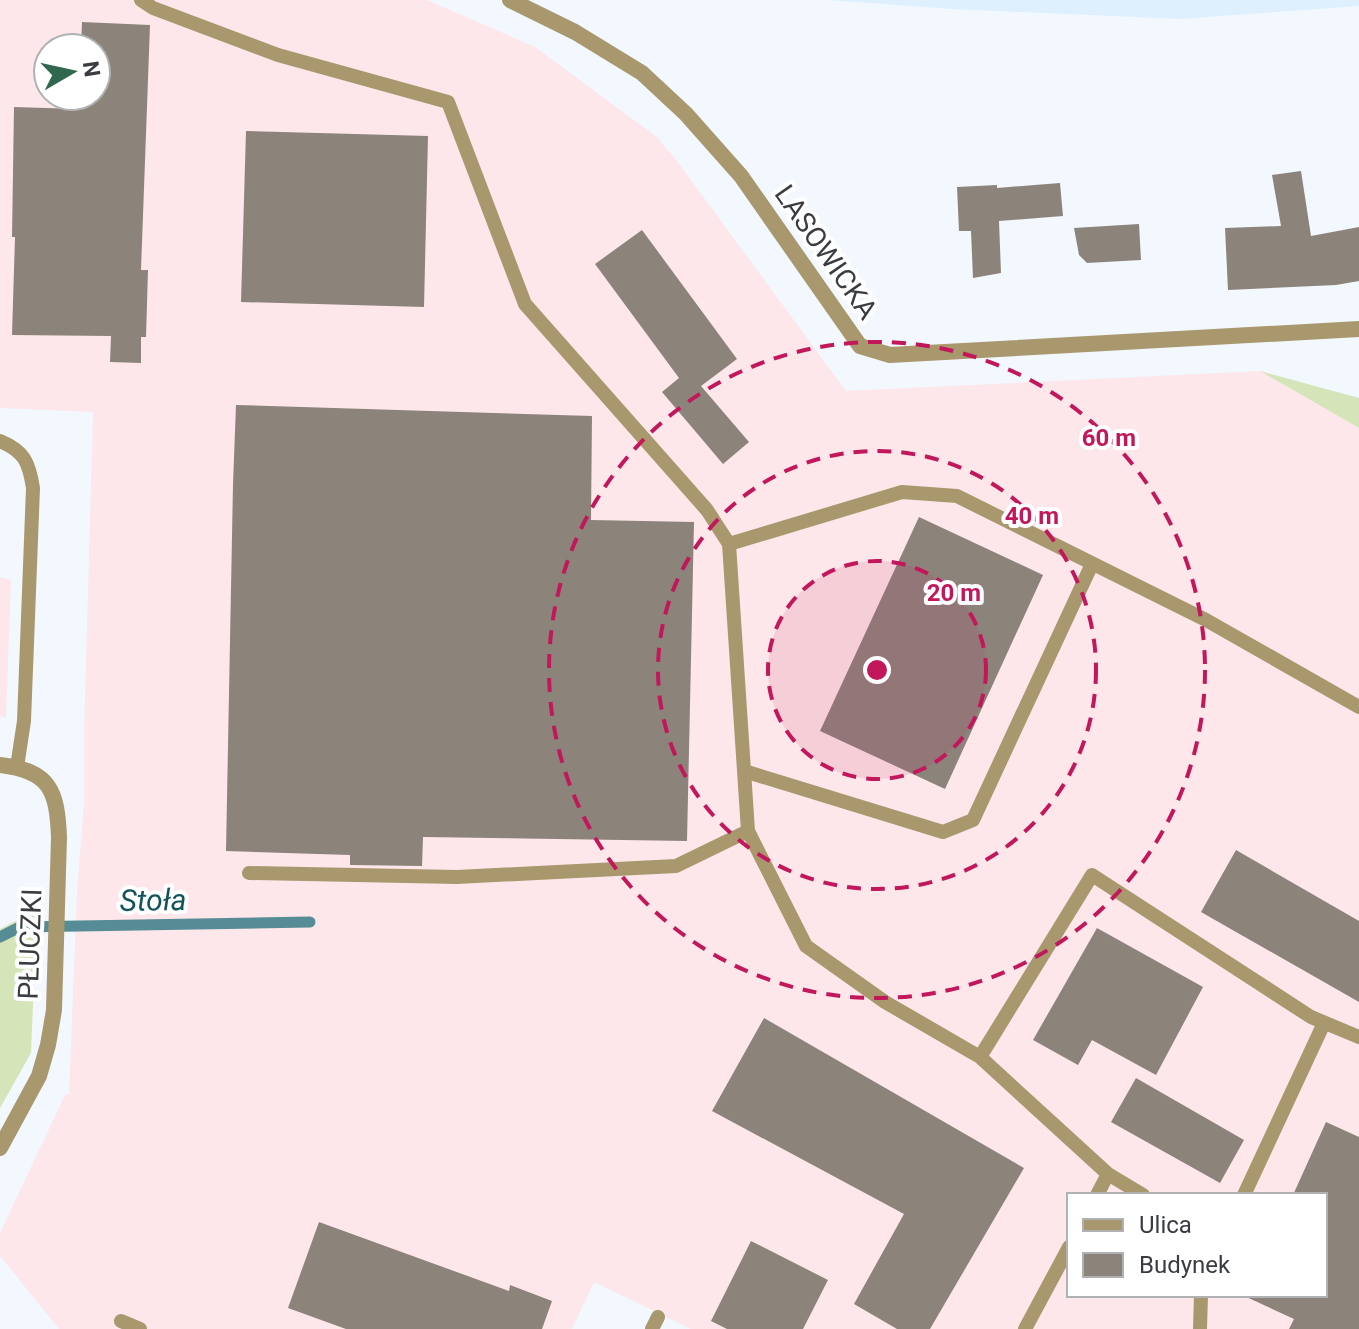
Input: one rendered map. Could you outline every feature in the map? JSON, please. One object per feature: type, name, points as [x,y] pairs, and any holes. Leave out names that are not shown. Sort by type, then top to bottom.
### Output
[{"type":"street","name":"LASOWICKA","points":[[510,0],[575,32],[642,73],[686,114],[741,176],[860,346],[890,355],[1359,329]]},
{"type":"street","name":"PŁUCZKI","points":[[0,765],[34,773],[46,783],[58,815],[59,837],[54,1010],[48,1045],[27,1102],[0,1148]]},
{"type":"lane","points":[[141,0],[153,8],[278,55],[448,102],[525,304],[707,510],[729,544],[748,831],[806,946],[885,1002],[980,1057],[1108,1174],[1140,1193]]},
{"type":"lane","points":[[0,441],[17,448],[30,468],[33,488],[24,721],[17,767]]},
{"type":"lane","points":[[729,544],[902,492],[957,496],[1206,620],[1359,707]]},
{"type":"lane","points":[[744,771],[943,832],[973,820],[1092,564]]},
{"type":"lane","points":[[249,873],[457,877],[676,866],[748,831]]},
{"type":"lane","points":[[980,1057],[1092,875],[1311,1017],[1359,1037]]},
{"type":"lane","points":[[1245,1193],[1324,1023]]},
{"type":"lane","points":[[1098,1193],[1108,1174]]},
{"type":"lane","points":[[1025,1329],[1067,1251]]},
{"type":"lane","points":[[1200,1329],[1201,1297]]},
{"type":"lane","points":[[121,1321],[140,1329]]},
{"type":"shaded area","points":[[0,0],[427,0],[535,47],[657,137],[846,391],[1260,371],[1359,428],[1359,1329],[691,1329],[594,1282],[572,1329],[59,1329],[0,1256],[0,1233],[65,1095],[69,1094],[84,802],[93,412],[0,408]]},
{"type":"shaded area","points":[[828,0],[1359,0],[1359,6],[1181,19]]},
{"type":"shaded area","points":[[0,577],[11,580],[6,718],[0,716]]},
{"type":"green space","points":[[1260,371],[1359,398],[1359,428]]},
{"type":"green space","points":[[37,910],[31,1053],[0,1108],[0,929]]},
{"type":"building","points":[[82,22],[150,25],[141,270],[148,270],[146,337],[141,337],[141,363],[110,362],[111,336],[12,335],[14,107],[32,108],[32,112],[112,112],[112,32],[82,32]]},
{"type":"building","points":[[246,131],[428,136],[424,307],[241,302]]},
{"type":"building","points":[[1301,171],[1311,236],[1359,227],[1359,281],[1336,285],[1228,290],[1225,228],[1281,226],[1272,175]]},
{"type":"building","points":[[1060,183],[1063,216],[999,221],[1001,273],[973,278],[971,231],[959,231],[957,187],[997,185],[997,188]]},
{"type":"building","points":[[1139,224],[1141,260],[1087,263],[1079,255],[1074,228]]},
{"type":"building","points":[[642,230],[737,359],[701,386],[749,442],[723,464],[662,392],[679,378],[595,264]]},
{"type":"building","points":[[236,405],[592,416],[591,520],[694,522],[687,841],[423,837],[422,866],[350,865],[350,855],[226,851]]},
{"type":"building","points":[[919,517],[1043,575],[945,789],[820,731]]},
{"type":"building","points":[[1236,850],[1359,921],[1359,1002],[1201,912]]},
{"type":"building","points":[[1097,928],[1203,987],[1156,1075],[1092,1040],[1078,1065],[1033,1040]]},
{"type":"building","points":[[764,1018],[1024,1168],[930,1329],[897,1329],[854,1304],[904,1214],[712,1111]]},
{"type":"building","points":[[1136,1078],[1244,1140],[1220,1183],[1111,1122]]},
{"type":"building","points":[[1326,1122],[1359,1137],[1359,1329],[1289,1329],[1294,1319],[1246,1297],[1327,1297],[1327,1193],[1294,1193]]},
{"type":"building","points":[[319,1222],[509,1291],[510,1285],[552,1301],[542,1329],[346,1329],[288,1308]]},
{"type":"building","points":[[751,1241],[828,1280],[803,1329],[727,1329],[711,1321]]},
{"type":"waterway","name":"Stoła","points":[[0,937],[20,927],[310,922]]}]
